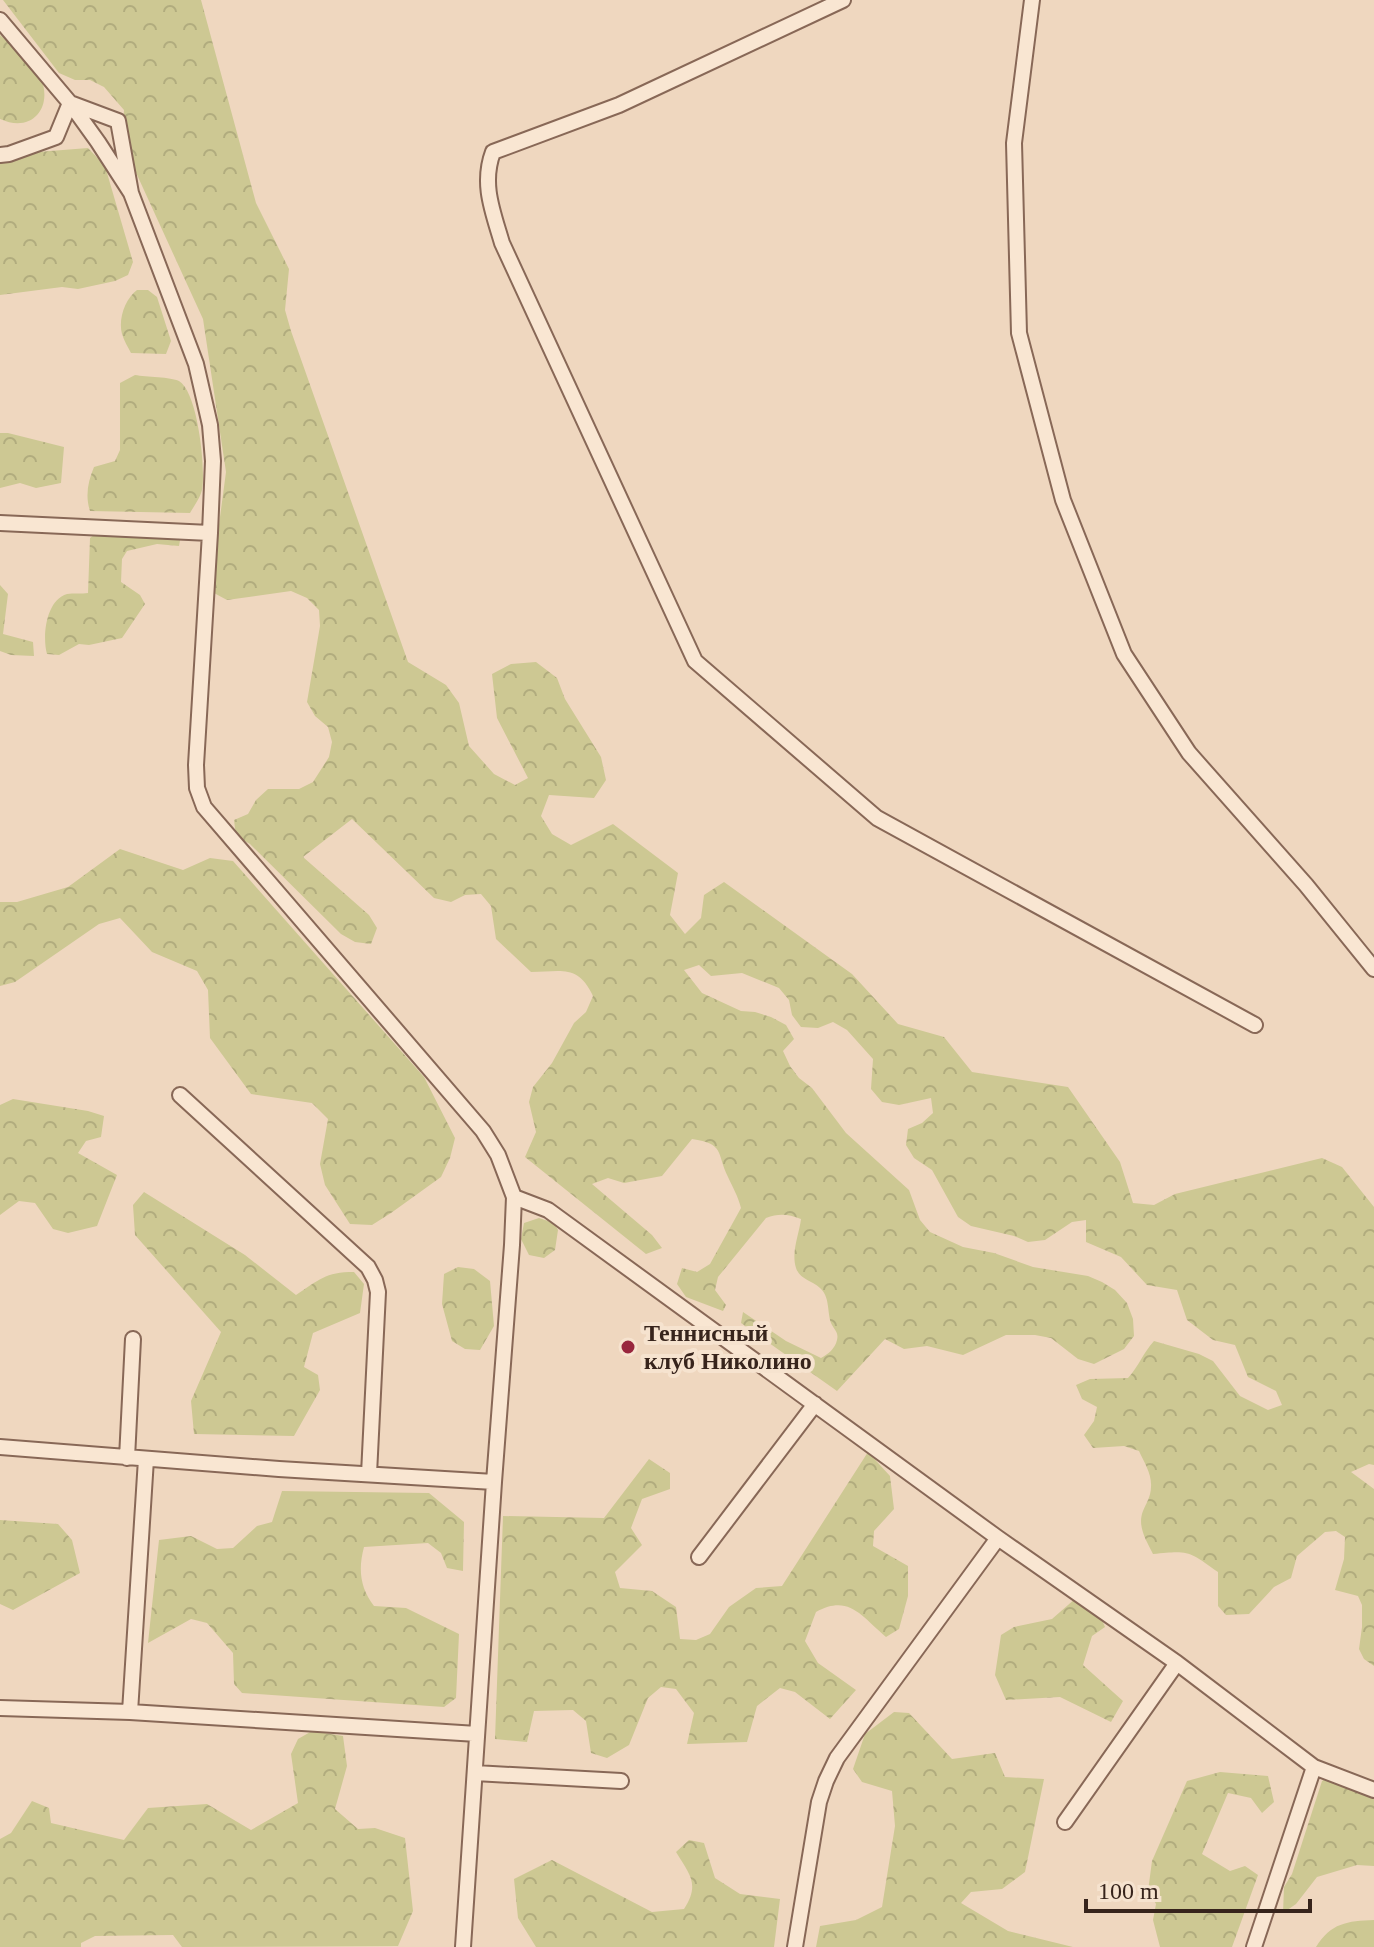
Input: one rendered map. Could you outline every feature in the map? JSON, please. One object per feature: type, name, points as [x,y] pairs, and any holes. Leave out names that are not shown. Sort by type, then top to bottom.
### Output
[{"type":"street","points":[[843,0],[619,105],[493,152],[487,168],[489,201],[502,243],[695,661],[877,818],[1255,1025]]},
{"type":"street","points":[[1032,0],[1014,143],[1019,333],[1063,500],[1124,654],[1189,753],[1306,885],[1374,969]]},
{"type":"street","points":[[0,20],[70,103],[131,193]]},
{"type":"street","points":[[0,155],[56,137],[70,103]]},
{"type":"street","points":[[70,103],[118,121],[131,193],[196,364],[210,425],[213,461],[196,765],[197,788],[204,807],[483,1131],[498,1155],[514,1197],[463,1947]]},
{"type":"street","points":[[0,523],[210,533]]},
{"type":"street","points":[[180,1095],[368,1267],[375,1280],[378,1292],[369,1474]]},
{"type":"street","points":[[514,1197],[548,1210],[998,1538],[1177,1663],[1314,1767],[1374,1790]]},
{"type":"street","points":[[127,1458],[133,1339]]},
{"type":"street","points":[[699,1557],[815,1404]]},
{"type":"street","points":[[0,1447],[494,1482]]},
{"type":"street","points":[[130,1712],[146,1459]]},
{"type":"street","points":[[795,1947],[819,1802],[837,1758],[998,1538]]},
{"type":"street","points":[[1065,1822],[1177,1663]]},
{"type":"street","points":[[0,1708],[130,1712],[477,1734]]},
{"type":"street","points":[[1254,1947],[1314,1767]]},
{"type":"street","points":[[475,1773],[621,1781]]},
{"type":"green space","points":[[3,0],[201,0],[256,203],[289,269],[285,310],[291,331],[408,662],[446,685],[459,703],[469,746],[494,774],[515,785],[528,778],[497,718],[492,674],[511,664],[536,662],[557,678],[565,699],[601,757],[606,780],[594,798],[549,795],[541,816],[552,834],[571,845],[613,824],[678,873],[670,915],[685,934],[701,918],[704,895],[724,882],[852,974],[898,1024],[944,1037],[972,1072],[1068,1087],[1120,1162],[1133,1203],[1154,1205],[1175,1194],[1322,1158],[1342,1167],[1374,1207],[1374,1465],[1369,1464],[1351,1472],[1374,1489],[1374,1666],[1364,1659],[1359,1649],[1362,1605],[1358,1596],[1335,1590],[1344,1559],[1345,1537],[1336,1531],[1325,1532],[1297,1556],[1291,1578],[1274,1587],[1249,1614],[1226,1615],[1218,1606],[1218,1572],[1188,1554],[1153,1554],[1141,1522],[1151,1490],[1145,1464],[1139,1451],[1124,1446],[1093,1448],[1084,1435],[1094,1421],[1097,1407],[1082,1399],[1076,1385],[1090,1379],[1128,1378],[1154,1341],[1213,1361],[1240,1396],[1268,1410],[1282,1405],[1276,1391],[1248,1377],[1235,1345],[1213,1340],[1187,1320],[1177,1290],[1147,1285],[1121,1257],[1086,1242],[1086,1220],[1072,1222],[1045,1240],[1028,1242],[971,1226],[958,1217],[932,1170],[914,1158],[906,1145],[908,1129],[922,1123],[933,1113],[931,1098],[899,1105],[882,1102],[871,1089],[873,1059],[847,1030],[833,1022],[818,1028],[801,1027],[792,1015],[789,1000],[779,988],[742,973],[711,976],[699,965],[684,970],[702,993],[741,1011],[755,1012],[786,1025],[794,1039],[783,1051],[790,1066],[812,1088],[846,1133],[909,1190],[920,1220],[930,1232],[963,1247],[994,1253],[1033,1267],[1088,1276],[1115,1290],[1127,1303],[1133,1319],[1134,1336],[1124,1349],[1094,1364],[1078,1359],[1051,1338],[1035,1335],[1006,1335],[963,1355],[927,1346],[904,1349],[885,1339],[837,1391],[741,1323],[743,1312],[786,1341],[821,1358],[835,1346],[837,1335],[823,1292],[800,1275],[796,1268],[795,1250],[801,1219],[784,1215],[766,1218],[718,1277],[715,1290],[726,1305],[723,1311],[686,1297],[677,1284],[682,1268],[697,1272],[710,1264],[741,1208],[715,1147],[692,1139],[662,1176],[624,1183],[608,1178],[592,1184],[652,1235],[662,1248],[646,1254],[525,1157],[536,1132],[529,1102],[533,1087],[552,1063],[574,1023],[586,1012],[593,996],[581,979],[568,972],[531,972],[496,939],[491,906],[481,894],[465,895],[451,902],[434,898],[352,819],[303,857],[369,915],[377,928],[371,944],[355,942],[341,934],[250,844],[236,836],[234,820],[248,814],[256,800],[268,789],[299,789],[313,782],[329,757],[332,742],[328,727],[315,716],[307,702],[320,626],[319,610],[307,598],[291,591],[227,600],[214,593],[212,577],[226,472],[203,319],[122,142],[124,110],[104,87],[90,80],[75,80],[59,73]]},
{"type":"green space","points":[[0,35],[33,66],[44,87],[38,114],[22,123],[0,119]]},
{"type":"green space","points":[[88,148],[105,166],[133,262],[128,275],[78,289],[62,287],[0,295],[0,155]]},
{"type":"green space","points":[[137,290],[148,290],[157,297],[171,341],[166,354],[131,353],[124,339],[122,316],[126,304]]},
{"type":"green space","points":[[135,375],[179,381],[191,400],[199,432],[203,480],[201,493],[190,513],[90,511],[88,489],[94,467],[115,461],[120,450],[120,383]]},
{"type":"green space","points":[[0,433],[64,447],[61,483],[36,488],[20,483],[0,488]]},
{"type":"green space","points":[[107,525],[181,535],[179,546],[157,544],[127,551],[122,559],[121,582],[140,595],[145,604],[122,638],[79,644],[59,655],[47,654],[45,638],[50,611],[54,603],[67,594],[88,593],[90,538]]},
{"type":"green space","points":[[0,585],[8,594],[3,634],[33,642],[34,656],[0,651]]},
{"type":"green space","points":[[120,849],[183,870],[210,858],[233,861],[424,1077],[455,1138],[441,1177],[372,1225],[350,1224],[325,1185],[320,1164],[328,1119],[312,1103],[251,1094],[210,1038],[208,990],[197,971],[152,952],[120,918],[99,924],[15,982],[0,986],[0,902],[17,902],[68,887]]},
{"type":"green space","points":[[13,1099],[104,1116],[101,1137],[86,1141],[78,1153],[117,1175],[97,1226],[68,1233],[53,1229],[35,1203],[19,1201],[0,1215],[0,1105]]},
{"type":"green space","points":[[144,1192],[245,1255],[296,1295],[336,1273],[354,1272],[364,1284],[360,1313],[313,1333],[304,1367],[318,1375],[320,1390],[294,1436],[194,1434],[191,1401],[221,1332],[135,1235],[133,1205]]},
{"type":"green space","points":[[539,1218],[554,1223],[558,1230],[555,1250],[544,1258],[529,1255],[521,1239],[524,1223]]},
{"type":"green space","points":[[458,1267],[474,1269],[490,1281],[494,1326],[480,1350],[465,1349],[452,1341],[442,1304],[444,1274]]},
{"type":"green space","points":[[868,1452],[890,1476],[894,1509],[874,1531],[873,1546],[908,1566],[908,1596],[899,1629],[886,1637],[862,1615],[846,1606],[827,1607],[816,1612],[805,1641],[818,1663],[856,1690],[830,1719],[795,1692],[780,1688],[757,1706],[747,1742],[687,1744],[694,1713],[676,1689],[661,1687],[648,1698],[629,1745],[607,1758],[591,1753],[586,1721],[573,1710],[534,1711],[527,1742],[495,1739],[503,1516],[604,1518],[649,1459],[670,1473],[670,1489],[642,1499],[631,1528],[642,1545],[615,1572],[620,1588],[652,1591],[676,1607],[680,1639],[696,1640],[710,1634],[729,1607],[756,1588],[782,1586]]},
{"type":"green space","points":[[282,1491],[429,1493],[464,1522],[463,1571],[447,1568],[441,1553],[428,1543],[364,1547],[361,1563],[363,1585],[374,1606],[406,1608],[459,1634],[456,1698],[444,1707],[242,1693],[234,1684],[233,1653],[207,1623],[191,1619],[148,1643],[159,1540],[191,1536],[217,1549],[233,1548],[257,1526],[272,1522]]},
{"type":"green space","points":[[0,1520],[58,1524],[72,1540],[80,1573],[13,1610],[0,1604]]},
{"type":"green space","points":[[1076,1598],[1093,1599],[1105,1627],[1092,1636],[1083,1665],[1123,1701],[1111,1722],[1060,1697],[1006,1700],[995,1675],[1001,1635],[1014,1627],[1052,1619]]},
{"type":"green space","points":[[894,1712],[909,1713],[952,1759],[995,1753],[1005,1777],[1044,1779],[1025,1872],[1002,1889],[971,1892],[961,1903],[1008,1931],[1073,1947],[816,1947],[820,1926],[856,1920],[882,1907],[895,1826],[892,1791],[862,1782],[853,1769],[865,1734]]},
{"type":"green space","points":[[312,1731],[343,1736],[347,1766],[335,1809],[358,1829],[375,1828],[405,1838],[413,1911],[398,1946],[182,1947],[173,1935],[95,1936],[81,1943],[81,1947],[0,1947],[0,1839],[11,1833],[32,1801],[49,1808],[51,1823],[124,1840],[148,1808],[207,1804],[251,1830],[298,1803],[291,1754],[298,1739]]},
{"type":"green space","points":[[1220,1772],[1268,1776],[1274,1802],[1262,1813],[1251,1798],[1228,1793],[1202,1854],[1230,1871],[1245,1866],[1258,1875],[1232,1947],[1160,1947],[1153,1920],[1156,1904],[1148,1891],[1152,1861],[1187,1781]]},
{"type":"green space","points":[[1334,1774],[1374,1786],[1374,1866],[1357,1865],[1317,1877],[1296,1904],[1283,1913],[1284,1887],[1292,1874],[1322,1781]]},
{"type":"green space","points":[[689,1840],[704,1843],[715,1878],[740,1894],[780,1899],[774,1947],[536,1947],[518,1918],[514,1879],[552,1860],[652,1912],[684,1909],[692,1886],[676,1852]]},
{"type":"green space","points":[[1374,1920],[1374,1947],[1316,1947],[1340,1925]]},
{"type":"place","name":"Теннисный клуб Николино","points":[[628,1347]]}]
